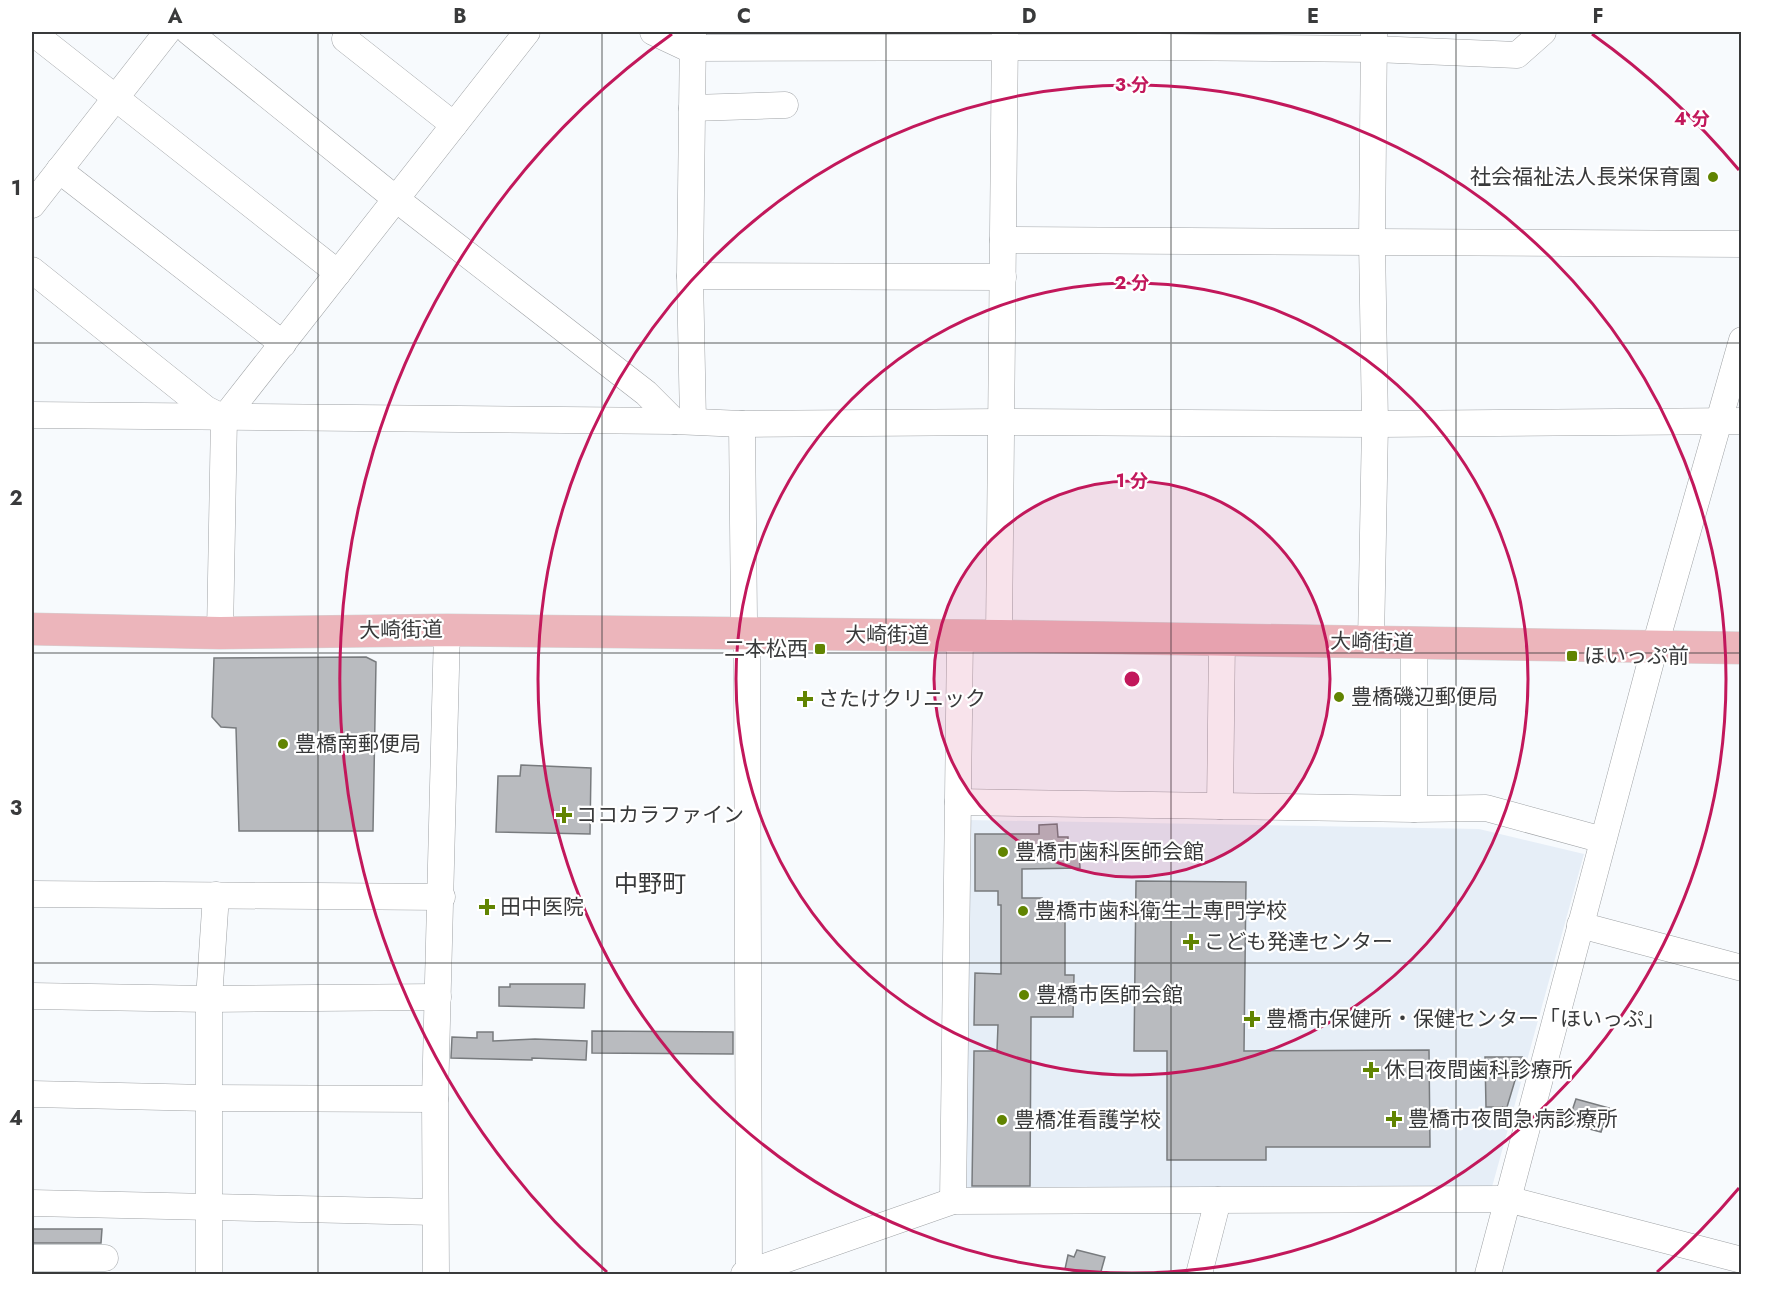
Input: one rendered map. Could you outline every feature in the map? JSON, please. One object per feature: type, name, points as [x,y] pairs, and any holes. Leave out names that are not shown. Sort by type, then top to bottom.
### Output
[{"type":"main road","name":"大崎街道","points":[[32,629],[220,633],[447,630],[999,636],[1742,648]]},
{"type":"street","points":[[32,32],[338,273]]},
{"type":"street","points":[[32,205],[167,32]]},
{"type":"street","points":[[189,32],[396,199],[684,421]]},
{"type":"street","points":[[220,633],[224,418],[527,32]]},
{"type":"street","points":[[653,32],[684,47],[693,40],[1374,40],[1517,55],[1542,32]]},
{"type":"street","points":[[345,39],[454,125]]},
{"type":"street","points":[[684,421],[690,276],[693,40]]},
{"type":"street","points":[[999,636],[1005,40]]},
{"type":"street","points":[[1371,642],[1375,424],[1372,242],[1374,40]]},
{"type":"street","points":[[692,108],[785,105]]},
{"type":"street","points":[[59,170],[283,344]]},
{"type":"street","points":[[1003,240],[1742,244]]},
{"type":"street","points":[[32,270],[206,409],[224,418]]},
{"type":"street","points":[[690,276],[1003,277]]},
{"type":"street","points":[[1488,1275],[1655,646],[1730,421],[1742,340]]},
{"type":"street","points":[[32,415],[684,421],[742,424],[1002,422],[1375,424],[1730,421]]},
{"type":"street","points":[[742,424],[744,619],[747,652],[747,1274],[953,1201],[1508,1199],[1742,1260]]},
{"type":"street","points":[[436,1275],[435,1099],[442,897],[447,630]]},
{"type":"street","points":[[953,1201],[960,636]]},
{"type":"street","points":[[1220,806],[1222,640]]},
{"type":"street","points":[[1414,642],[1414,809]]},
{"type":"street","points":[[958,802],[1414,809],[1486,808],[1603,840]]},
{"type":"street","points":[[32,894],[442,897]]},
{"type":"street","points":[[209,1275],[209,999],[216,895]]},
{"type":"street","points":[[1580,925],[1742,968]]},
{"type":"street","points":[[32,996],[209,999],[438,997]]},
{"type":"street","points":[[32,1094],[208,1098],[435,1099]]},
{"type":"street","points":[[1199,1275],[1218,1200]]},
{"type":"street","points":[[32,1203],[435,1212]]},
{"type":"street","points":[[32,1258],[105,1258]]},
{"type":"shaded area","name":"豊橋市保健所・保健センター「ほいっぷ」","points":[[967,820],[1479,829],[1584,854],[1492,1187],[968,1188],[963,1183]]},
{"type":"building","points":[[366,657],[376,662],[373,831],[239,831],[236,728],[221,727],[212,717],[214,658]]},
{"type":"building","points":[[521,765],[591,768],[590,834],[496,832],[498,776],[520,776]]},
{"type":"building","points":[[1057,824],[1058,837],[1068,837],[1068,848],[1079,848],[1080,868],[1022,869],[1022,898],[1042,898],[1042,917],[1065,917],[1065,975],[1074,975],[1073,1017],[1031,1017],[1030,1186],[972,1186],[974,1051],[997,1051],[998,1025],[974,1025],[975,973],[1001,974],[1001,905],[998,905],[998,891],[975,891],[975,834],[1039,834],[1039,825]]},
{"type":"building","points":[[1136,881],[1246,882],[1244,1051],[1429,1050],[1430,1147],[1266,1147],[1266,1160],[1167,1160],[1167,1051],[1134,1051]]},
{"type":"building","points":[[510,984],[585,984],[584,1008],[499,1006],[499,987],[510,987]]},
{"type":"building","points":[[592,1031],[733,1032],[733,1054],[592,1053]]},
{"type":"building","points":[[477,1032],[493,1032],[493,1041],[535,1039],[587,1041],[586,1060],[451,1058],[452,1037],[477,1038]]},
{"type":"building","points":[[1485,1057],[1522,1057],[1507,1107],[1486,1107]]},
{"type":"building","points":[[1576,1099],[1609,1108],[1601,1132],[1571,1124],[1573,1117],[1571,1114]]},
{"type":"building","points":[[32,1229],[102,1229],[101,1243],[32,1243]]},
{"type":"building","points":[[1077,1250],[1105,1257],[1100,1275],[1088,1275],[1065,1269],[1068,1255],[1074,1257]]},
{"type":"place","name":"社会福祉法人長栄保育園","points":[[1713,177]]},
{"type":"place","name":"二本松西","points":[[820,649]]},
{"type":"place","name":"ほいっぷ前","points":[[1572,656]]},
{"type":"place","name":"豊橋磯辺郵便局","points":[[1339,697]]},
{"type":"place","name":"さたけクリニック","points":[[805,699]]},
{"type":"place","name":"豊橋南郵便局","points":[[283,744]]},
{"type":"place","name":"ココカラファイン","points":[[564,815]]},
{"type":"place","name":"豊橋市歯科医師会館","points":[[1003,852]]},
{"type":"place","name":"田中医院","points":[[487,907]]},
{"type":"place","name":"豊橋市歯科衛生士専門学校","points":[[1023,911]]},
{"type":"place","name":"こども発達センター","points":[[1191,942]]},
{"type":"place","name":"豊橋市医師会館","points":[[1024,995]]},
{"type":"place","name":"豊橋市保健所・保健センター「ほいっぷ」","points":[[1252,1019]]},
{"type":"place","name":"休日夜間歯科診療所","points":[[1371,1070]]},
{"type":"place","name":"豊橋市夜間急病診療所","points":[[1394,1119]]},
{"type":"place","name":"豊橋准看護学校","points":[[1002,1120]]},
{"type":"district","name":"中野町","points":[[650,884]]}]
